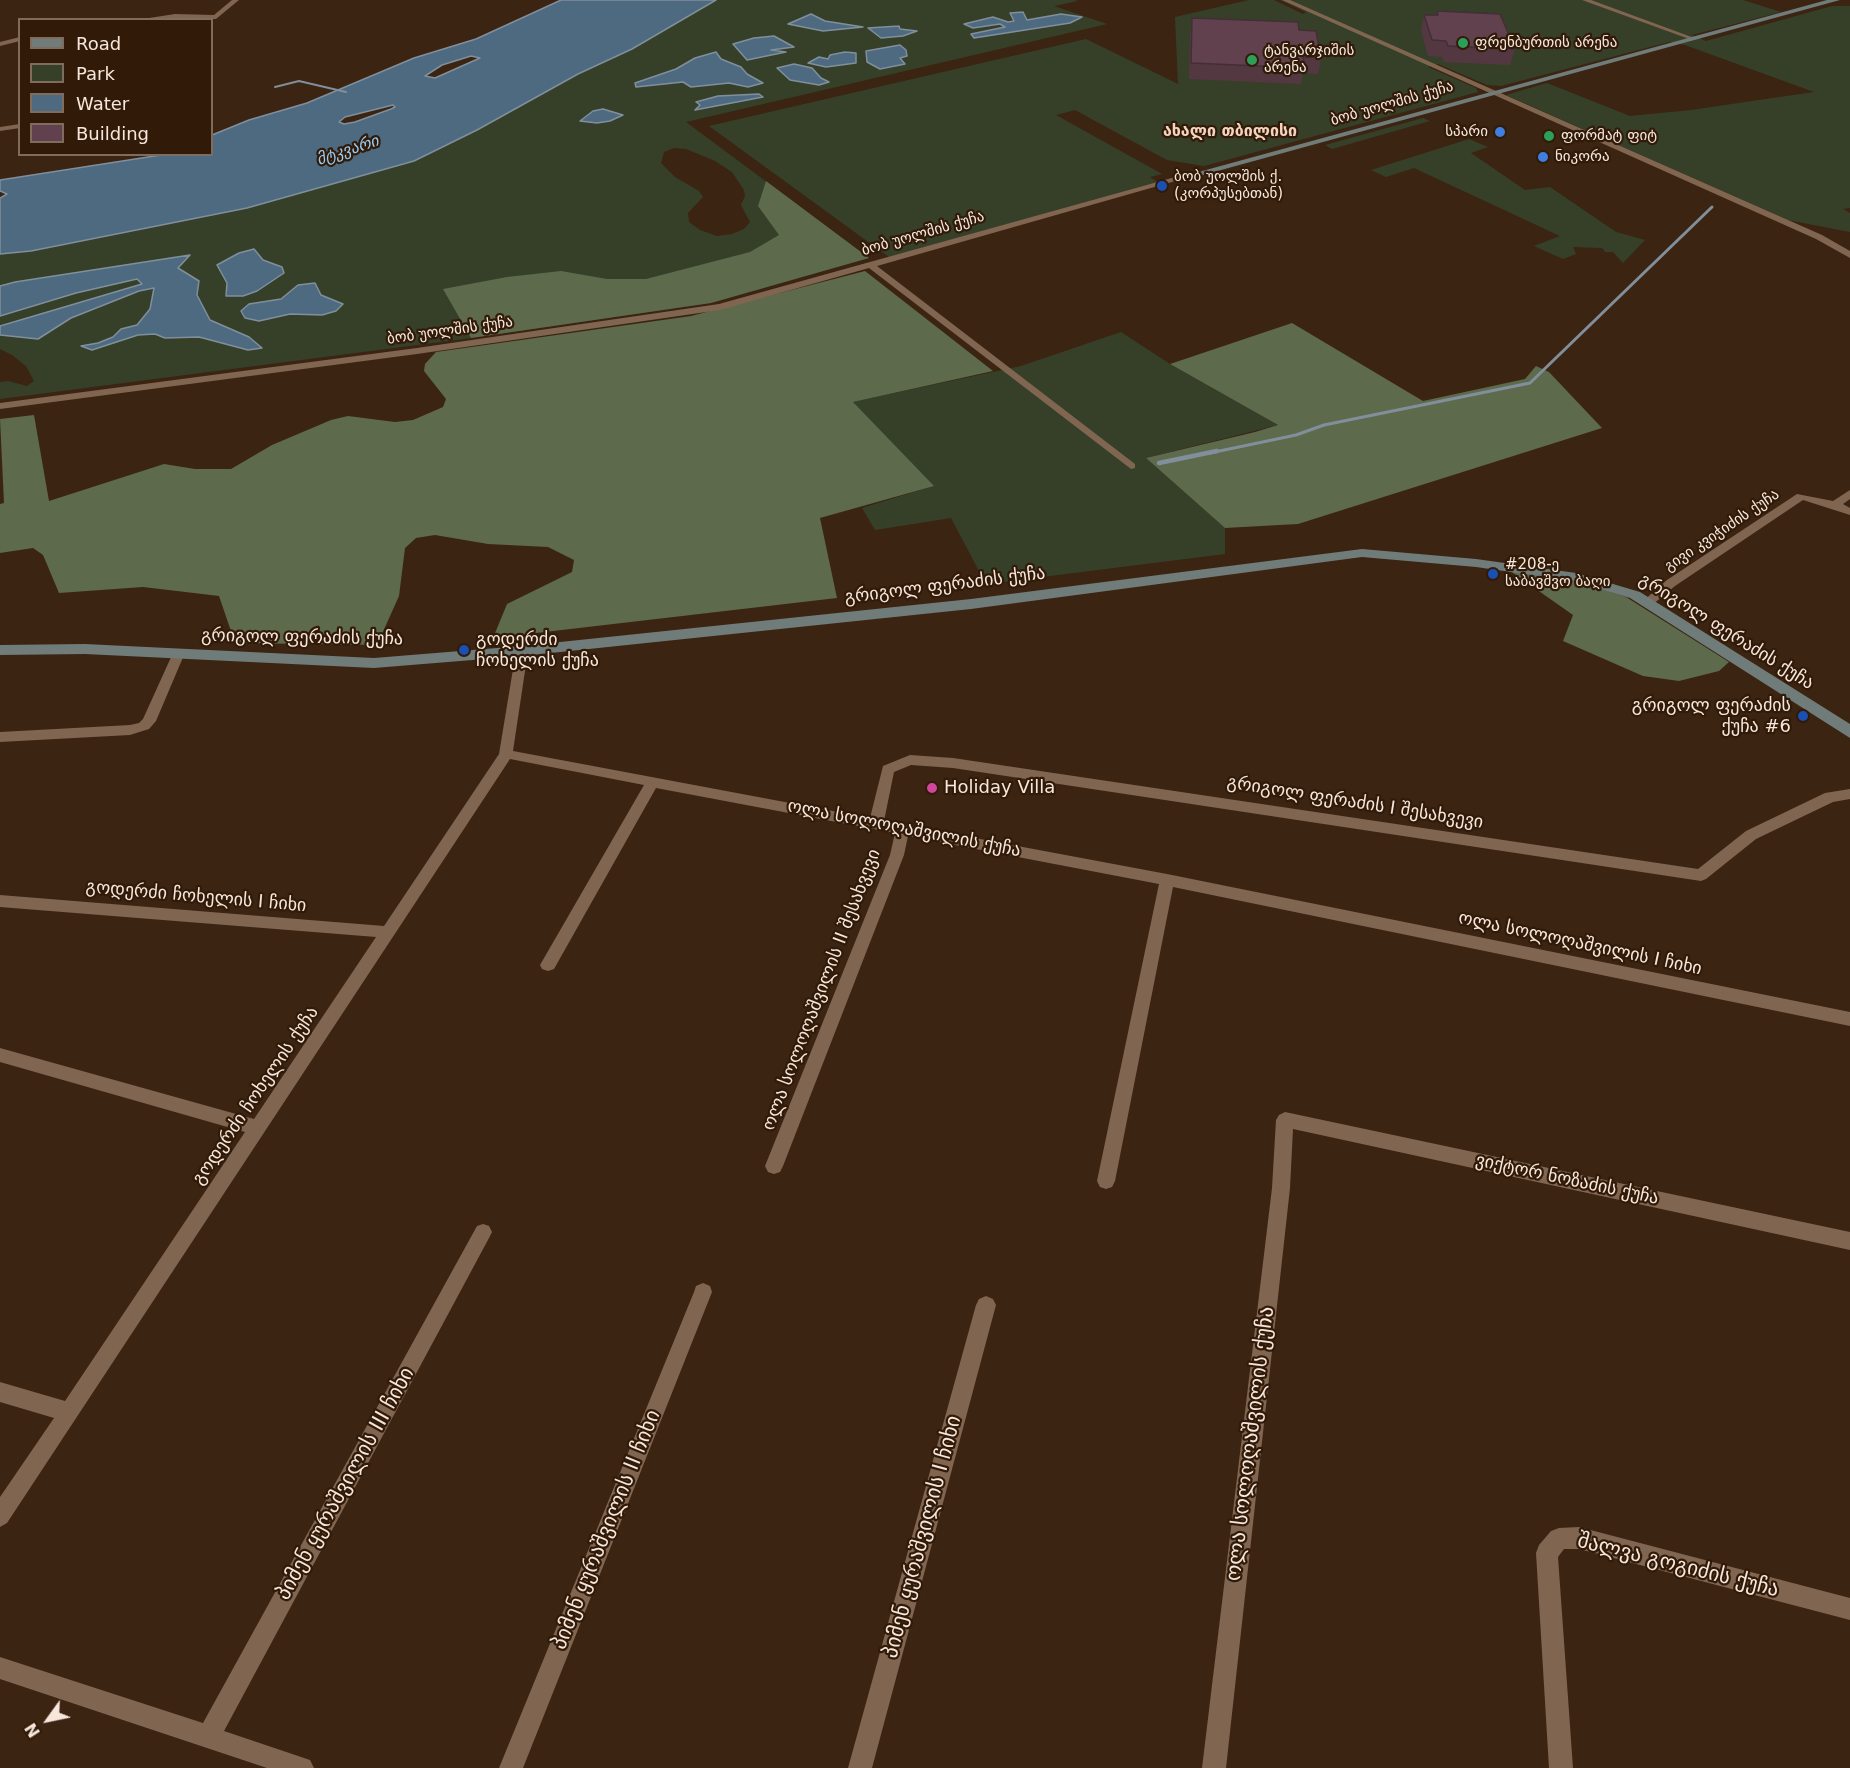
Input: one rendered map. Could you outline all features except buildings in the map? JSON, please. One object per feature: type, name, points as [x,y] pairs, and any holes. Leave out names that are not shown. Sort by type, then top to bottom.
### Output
[{"type":"street","points":[[157,18],[216,17],[236,0]]},
{"type":"street","points":[[1285,0],[1819,237],[1850,255]]},
{"type":"street","points":[[1585,0],[1694,39]]},
{"type":"street","name":"ბობ უოლშის ქუჩა","points":[[0,406],[417,351],[720,307],[1493,92],[1836,0]]},
{"type":"street","points":[[0,44],[18,40]]},
{"type":"street","points":[[0,129],[18,126]]},
{"type":"street","points":[[870,265],[1131,466]]},
{"type":"street","points":[[1835,505],[1850,493]]},
{"type":"street","name":"გივი კვიჭიძის ქუჩა","points":[[1647,602],[1671,583],[1801,496],[1835,505],[1850,512]]},
{"type":"street","name":"გრიგოლ ფერაძის ქუჩა","points":[[0,650],[85,649],[374,663],[522,651],[971,604],[1362,553],[1476,563],[1576,577],[1635,595],[1850,732]]},
{"type":"street","name":"გოდერძი ჩოხელის ქუჩა","points":[[0,1516],[506,754],[522,651]]},
{"type":"street","points":[[0,737],[130,730],[144,726],[149,721],[178,655]]},
{"type":"street","name":"ოლა სოლოღაშვილის ქუჩა","points":[[506,754],[903,828],[1301,907]]},
{"type":"street","name":"გრიგოლ ფერაძის I შესახვევი","points":[[876,823],[888,769],[910,760],[953,763],[1701,875],[1751,835],[1830,797],[1850,794]]},
{"type":"street","points":[[549,965],[653,781]]},
{"type":"street","name":"ოლა სოლოღაშვილის II შესახვევი","points":[[774,1166],[897,855],[903,828]]},
{"type":"street","points":[[1106,1181],[1167,880]]},
{"type":"street","name":"გოდერძი ჩოხელის I ჩიხი","points":[[0,900],[388,932]]},
{"type":"street","name":"ოლა სოლოღაშვილის I ჩიხი","points":[[1301,907],[1850,1019]]},
{"type":"street","points":[[0,1055],[258,1128]]},
{"type":"street","name":"ოლა სოლოღაშვილის ქუჩა","points":[[1214,1768],[1281,1188],[1285,1120]]},
{"type":"street","name":"ვიქტორ ნოზაძის ქუჩა","points":[[1285,1120],[1850,1241]]},
{"type":"street","name":"პიმენ ყურაშვილის III ჩიხი","points":[[208,1737],[483,1232]]},
{"type":"street","name":"პიმენ ყურაშვილის II ჩიხი","points":[[511,1768],[703,1292]]},
{"type":"street","name":"პიმენ ყურაშვილის I ჩიხი","points":[[860,1768],[986,1305]]},
{"type":"street","points":[[0,1392],[69,1412]]},
{"type":"street","name":"შალვა გოგიძის ქუჩა","points":[[1561,1768],[1547,1553],[1559,1539],[1579,1538],[1850,1609]]},
{"type":"street","points":[[0,1668],[302,1768]]},
{"type":"green space","points":[[716,0],[1075,0],[1078,1],[1054,6],[1107,24],[686,122],[869,258],[711,303],[471,338],[0,399],[0,382],[8,381],[27,386],[34,381],[26,366],[0,349],[0,254],[31,251],[247,208],[414,161],[477,130],[578,74],[632,49]],"holes":[[[674,148],[686,149],[715,161],[732,172],[744,190],[745,196],[741,205],[750,222],[744,229],[732,234],[717,236],[700,230],[689,222],[688,213],[703,197],[699,191],[675,177],[661,163],[664,152]]]},
{"type":"green space","points":[[1249,0],[1274,0],[1303,14],[1306,12],[1280,0],[1743,0],[1781,12],[1692,35],[1706,41],[1832,6],[1850,6],[1850,208],[1843,209],[1850,213],[1850,232],[1788,220],[1506,95],[1547,83],[1630,116],[1691,110],[1814,92],[1685,45],[1669,42],[1501,86],[1487,85],[1438,64],[1428,67],[1476,88],[1478,92],[1204,166],[1167,160],[1075,110],[1056,115],[1162,174],[1150,177],[1157,182],[889,257],[709,126],[1086,39],[1178,84],[1175,17]]},
{"type":"green space","points":[[1423,118],[1430,121],[1332,149],[1325,145]]},
{"type":"green space","points":[[1469,139],[1488,147],[1471,153],[1525,190],[1550,187],[1616,232],[1645,240],[1623,263],[1613,252],[1605,252],[1602,248],[1573,247],[1576,254],[1563,259],[1534,246],[1560,236],[1414,168],[1386,177],[1371,170]]},
{"type":"green space","points":[[766,181],[869,258],[711,303],[471,338],[443,289],[507,277],[561,271],[607,279],[646,279],[750,252],[779,235],[758,206]]},
{"type":"green space","points":[[865,271],[993,371],[853,402],[934,486],[820,518],[837,598],[493,638],[507,604],[572,572],[574,560],[548,547],[488,544],[435,535],[416,538],[405,548],[399,596],[382,634],[384,645],[235,643],[219,596],[143,587],[59,593],[43,555],[33,548],[0,553],[0,504],[4,503],[0,419],[34,415],[49,501],[164,464],[195,469],[231,469],[272,445],[331,420],[348,416],[395,422],[413,420],[443,407],[446,399],[424,371],[425,364],[436,352],[691,316]]},
{"type":"green space","points":[[1292,323],[1423,401],[1525,379],[1536,366],[1549,372],[1602,428],[1298,524],[1225,528],[1146,458],[1278,425],[1170,364]]},
{"type":"green space","points":[[1121,332],[1170,364],[1278,425],[1146,458],[1225,528],[1225,554],[986,584],[951,518],[875,530],[862,508],[933,486],[852,402],[1021,366]]},
{"type":"green space","points":[[1506,568],[1585,583],[1626,597],[1729,662],[1719,671],[1679,681],[1643,676],[1563,641],[1573,615]]},
{"type":"water","name":"მტკვარი","points":[[561,0],[716,0],[632,49],[578,74],[477,130],[414,161],[247,208],[31,251],[0,254],[0,198],[7,194],[0,191],[0,180],[155,156],[213,156],[213,135],[249,120],[307,103],[414,58],[476,39]],"holes":[[[471,56],[480,58],[435,78],[425,76],[442,65]],[[393,105],[395,107],[355,122],[344,124],[339,122],[345,117]]]},
{"type":"water","points":[[1023,12],[1027,20],[1061,14],[1082,17],[1070,23],[974,38],[971,34],[1005,27],[1000,24],[973,28],[964,24],[993,17],[1008,22],[1014,21],[1010,13]]},
{"type":"water","points":[[811,14],[825,21],[863,27],[823,31],[788,24]]},
{"type":"water","points":[[899,26],[900,29],[917,31],[903,36],[881,38],[868,28]]},
{"type":"water","points":[[774,36],[794,47],[771,50],[786,52],[747,60],[733,44],[754,38]]},
{"type":"water","points":[[900,45],[906,50],[907,56],[900,58],[905,64],[880,69],[867,62],[866,51]]},
{"type":"water","points":[[716,52],[721,59],[741,67],[747,74],[763,83],[748,87],[729,83],[691,87],[683,82],[636,87],[635,83],[676,69],[695,58]]},
{"type":"water","points":[[845,52],[856,53],[856,63],[826,67],[808,63],[819,57],[828,59],[830,55]]},
{"type":"water","points":[[794,64],[812,68],[821,78],[829,82],[819,85],[790,80],[777,68]]},
{"type":"water","points":[[759,94],[763,97],[695,110],[700,105],[696,102],[718,96]]},
{"type":"water","points":[[603,109],[623,115],[610,121],[597,123],[580,121],[593,111]]},
{"type":"water","points":[[254,249],[263,260],[282,267],[284,273],[257,291],[243,296],[226,296],[227,283],[217,265],[239,253]]},
{"type":"water","points":[[190,255],[178,268],[199,281],[197,295],[210,320],[249,337],[262,348],[248,350],[199,337],[165,338],[155,334],[138,335],[92,350],[81,346],[98,343],[113,337],[121,329],[137,325],[150,309],[154,288],[139,291],[71,318],[38,339],[0,335],[0,326],[142,284],[137,279],[76,293],[0,316],[0,286]]},
{"type":"water","points":[[315,283],[321,295],[343,304],[336,311],[322,315],[290,314],[259,321],[245,318],[241,311],[249,304],[281,299],[298,285]]},
{"type":"waterway","points":[[275,87],[299,81],[346,92]]},
{"type":"waterway","points":[[1210,453],[1296,435],[1324,425],[1530,383],[1712,207]]},
{"type":"waterway","points":[[1159,463],[1217,451]]},
{"type":"place","name":"ფრენბურთის არენა","points":[[1463,43]]},
{"type":"place","name":"ტანვარჯიშის არენა","points":[[1252,60]]},
{"type":"place","name":"სპარი","points":[[1500,132]]},
{"type":"place","name":"ფორმატ ფიტ","points":[[1549,136]]},
{"type":"place","name":"ნიკორა","points":[[1543,157]]},
{"type":"place","name":"ბობ უოლშის ქ. (კორპუსებთან)","points":[[1162,186]]},
{"type":"place","name":"#208-ე საბავშვო ბაღი","points":[[1493,574]]},
{"type":"place","name":"გოდერძი ჩოხელის ქუჩა","points":[[464,650]]},
{"type":"place","name":"გრიგოლ ფერაძის ქუჩა #6","points":[[1803,716]]},
{"type":"place","name":"Holiday Villa","points":[[932,788]]},
{"type":"district","name":"ახალი თბილისი","points":[[1230,132]]}]
